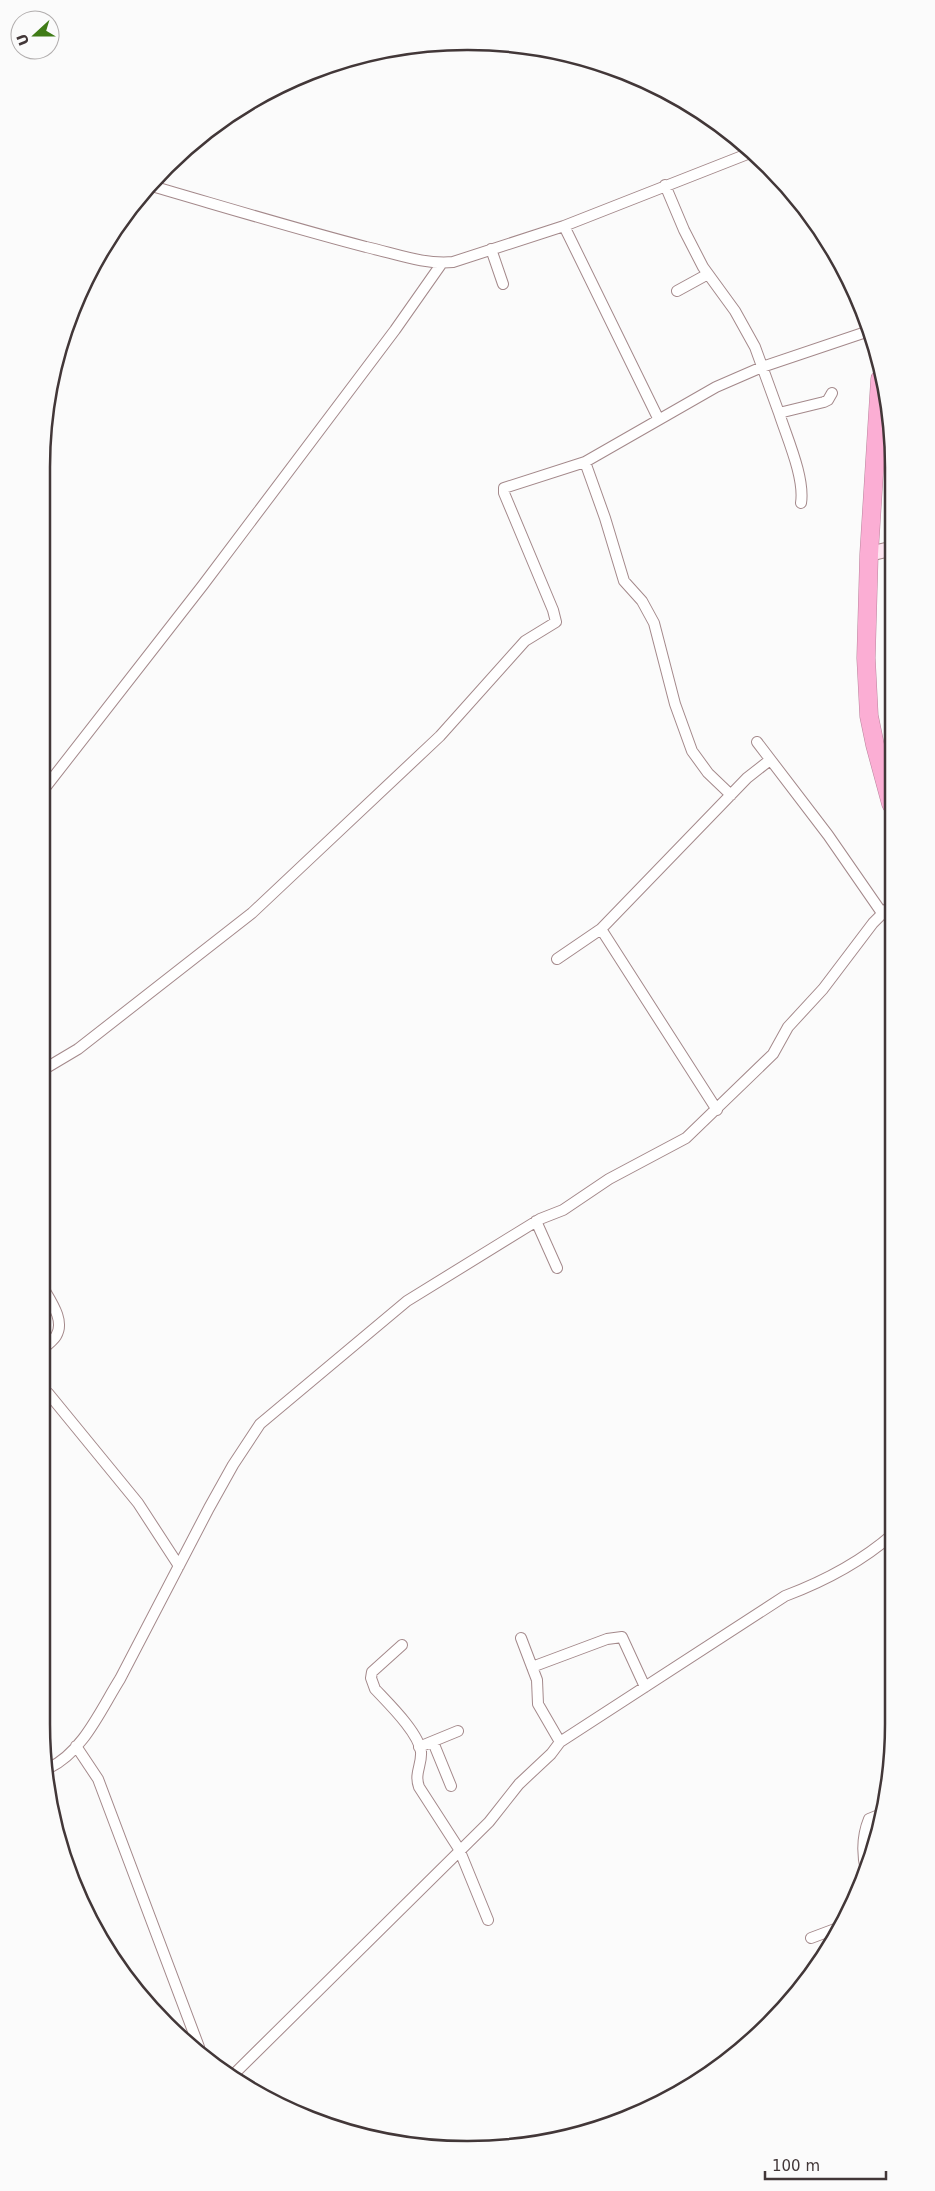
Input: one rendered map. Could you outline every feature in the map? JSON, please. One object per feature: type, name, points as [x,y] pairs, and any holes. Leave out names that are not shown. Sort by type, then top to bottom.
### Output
[{"type":"highway","points":[[881,417],[869,554],[866,643],[869,716],[875,745],[885,769]]},
{"type":"street","points":[[158,188],[309,233],[442,263],[453,262],[564,226],[744,155]]},
{"type":"street","points":[[665,185],[684,230],[708,274],[746,328],[779,413],[802,483],[800,503]]},
{"type":"street","points":[[564,226],[658,418]]},
{"type":"street","points":[[491,249],[503,284]]},
{"type":"street","points":[[50,781],[198,592],[395,330],[442,263]]},
{"type":"street","points":[[677,291],[708,274]]},
{"type":"street","points":[[50,1066],[78,1049],[252,913],[440,736],[525,640],[556,622],[504,493],[504,488],[585,462],[716,386],[863,333]]},
{"type":"street","points":[[779,413],[824,402],[828,400],[832,392]]},
{"type":"street","points":[[585,462],[605,518],[624,581],[642,601],[654,623],[675,704],[692,751],[708,774],[730,796]]},
{"type":"street","points":[[869,554],[885,550]]},
{"type":"street","points":[[757,742],[828,835],[882,913]]},
{"type":"street","points":[[557,959],[602,928],[747,778],[770,760]]},
{"type":"street","points":[[53,1766],[59,1763],[76,1746],[120,1679],[233,1465],[260,1424],[407,1301],[536,1221],[563,1210],[610,1178],[686,1138],[773,1054],[788,1027],[823,988],[885,911]]},
{"type":"street","points":[[602,928],[717,1110]]},
{"type":"street","points":[[536,1221],[557,1268]]},
{"type":"street","points":[[50,1300],[59,1317],[56,1336],[50,1342]]},
{"type":"street","points":[[50,1394],[138,1503],[179,1566]]},
{"type":"street","points":[[237,2071],[488,1822],[519,1784],[552,1754],[560,1742],[785,1596],[818,1584],[870,1554],[885,1541]]},
{"type":"street","points":[[532,1668],[607,1639],[622,1637],[646,1687]]},
{"type":"street","points":[[521,1638],[538,1684],[538,1704],[560,1742]]},
{"type":"street","points":[[402,1645],[372,1672],[371,1678],[375,1689],[414,1736],[421,1756],[416,1778],[459,1849],[488,1920]]},
{"type":"street","points":[[419,1747],[458,1732]]},
{"type":"street","points":[[433,1742],[451,1786]]},
{"type":"street","points":[[76,1746],[98,1779],[197,2041]]},
{"type":"street","points":[[863,1859],[865,1832],[869,1819],[874,1817]]},
{"type":"street","points":[[811,1938],[830,1931]]}]
